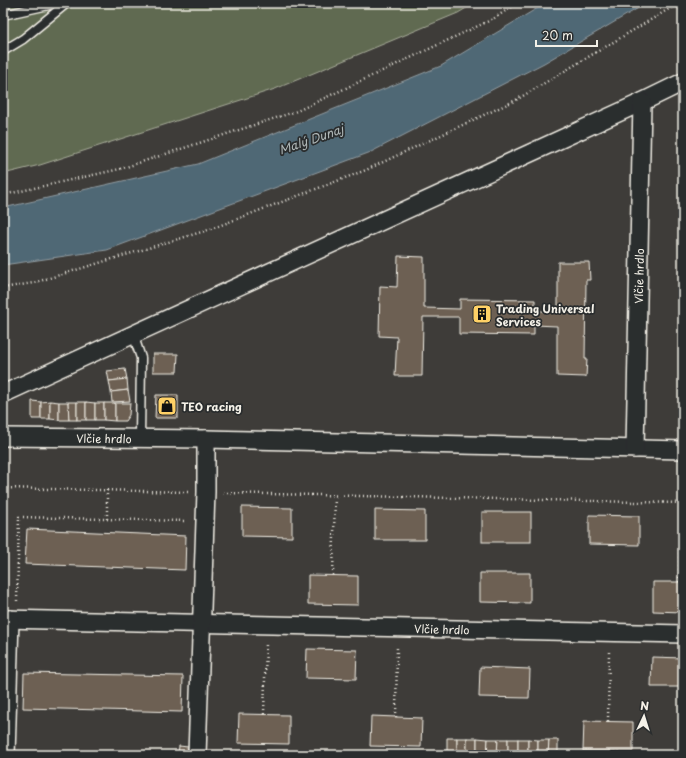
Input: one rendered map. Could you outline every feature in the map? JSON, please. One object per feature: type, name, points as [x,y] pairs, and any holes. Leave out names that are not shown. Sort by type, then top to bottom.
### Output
[{"type":"street","points":[[3,394],[683,82]]},
{"type":"street","name":"Vlčie hrdlo","points":[[635,449],[642,102]]},
{"type":"street","name":"Vlčie hrdlo","points":[[3,437],[206,439],[683,450]]},
{"type":"street","points":[[197,755],[206,492],[206,439]]},
{"type":"street","points":[[6,755],[10,619]]},
{"type":"street","name":"Vlčie hrdlo","points":[[10,619],[683,634]]},
{"type":"lane","points":[[3,15],[58,3]]},
{"type":"lane","points":[[3,51],[23,39],[67,3]]},
{"type":"lane","points":[[133,334],[141,358],[140,438]]},
{"type":"path","points":[[3,195],[120,169],[297,111],[493,19],[518,3]]},
{"type":"path","points":[[3,288],[33,283],[208,230],[366,170],[516,100],[680,3]]},
{"type":"path","points":[[3,488],[682,503],[679,582]]},
{"type":"path","points":[[107,490],[107,519]]},
{"type":"path","points":[[333,575],[335,495]]},
{"type":"path","points":[[10,619],[20,517],[205,521]]},
{"type":"path","points":[[264,714],[267,624]]},
{"type":"path","points":[[396,717],[397,628]]},
{"type":"path","points":[[608,721],[610,632]]},
{"type":"green space","points":[[3,3],[475,3],[458,13],[275,89],[40,165],[3,174]]},
{"type":"water","name":"Malý Dunaj","points":[[546,3],[647,3],[544,63],[371,152],[107,250],[3,265],[3,208],[198,164],[441,66]]},
{"type":"building","name":"Trading Universal Services","points":[[398,256],[424,257],[424,308],[460,309],[460,299],[535,300],[535,311],[558,311],[558,262],[589,262],[590,280],[586,280],[586,377],[557,376],[557,326],[534,325],[534,335],[459,334],[459,317],[423,317],[422,376],[395,376],[397,337],[379,336],[380,286],[397,287]]},
{"type":"building","points":[[153,354],[178,354],[177,372],[153,372]]},
{"type":"building","points":[[125,369],[127,379],[109,381],[107,371]]},
{"type":"building","points":[[127,379],[128,390],[111,392],[109,381]]},
{"type":"building","points":[[128,390],[130,401],[112,402],[111,392]]},
{"type":"building","name":"TEO racing","points":[[156,395],[178,395],[178,418],[155,418]]},
{"type":"building","points":[[32,401],[41,402],[41,419],[32,419]]},
{"type":"building","points":[[50,401],[50,419],[41,419],[41,402]]},
{"type":"building","points":[[50,401],[59,402],[59,420],[50,419]]},
{"type":"building","points":[[59,402],[68,402],[69,420],[59,420]]},
{"type":"building","points":[[68,402],[77,402],[77,420],[69,420]]},
{"type":"building","points":[[77,402],[86,402],[86,420],[77,420]]},
{"type":"building","points":[[86,402],[95,403],[95,420],[86,420]]},
{"type":"building","points":[[95,403],[104,403],[104,420],[95,420]]},
{"type":"building","points":[[104,403],[115,403],[115,421],[104,420]]},
{"type":"building","points":[[115,403],[130,403],[129,415],[125,421],[115,421]]},
{"type":"building","points":[[242,507],[292,508],[292,537],[242,536]]},
{"type":"building","points":[[375,510],[425,511],[425,540],[375,540]]},
{"type":"building","points":[[482,512],[531,512],[531,542],[482,542]]},
{"type":"building","points":[[589,515],[639,516],[639,545],[589,544]]},
{"type":"building","points":[[27,529],[186,536],[185,570],[25,564]]},
{"type":"building","points":[[480,573],[530,573],[530,603],[480,602]]},
{"type":"building","points":[[308,575],[358,576],[358,605],[308,604]]},
{"type":"building","points":[[653,582],[683,582],[683,612],[653,611]]},
{"type":"building","points":[[307,649],[357,650],[356,679],[306,678]]},
{"type":"building","points":[[652,657],[683,658],[683,687],[651,687]]},
{"type":"building","points":[[480,667],[530,669],[529,698],[479,697]]},
{"type":"building","points":[[24,673],[183,676],[182,712],[23,708]]},
{"type":"building","points":[[239,714],[289,715],[289,744],[238,743]]},
{"type":"building","points":[[371,716],[422,718],[421,747],[370,746]]},
{"type":"building","points":[[584,721],[633,722],[633,751],[583,751]]},
{"type":"building","points":[[447,738],[457,738],[457,755],[447,754]]},
{"type":"building","points":[[457,738],[467,738],[467,755],[457,755]]},
{"type":"building","points":[[467,738],[477,738],[477,755],[467,755]]},
{"type":"building","points":[[477,738],[488,739],[487,755],[477,755]]},
{"type":"building","points":[[488,739],[498,739],[497,755],[487,755]]},
{"type":"building","points":[[498,739],[508,739],[508,755],[497,755]]},
{"type":"building","points":[[508,739],[518,739],[518,755],[508,755]]},
{"type":"building","points":[[518,739],[528,739],[528,755],[518,755]]},
{"type":"building","points":[[528,739],[538,740],[538,755],[528,755]]},
{"type":"building","points":[[538,740],[549,740],[548,755],[538,755]]},
{"type":"building","points":[[549,740],[558,740],[558,755],[548,755]]},
{"type":"building","points":[[179,746],[188,747],[187,754],[178,754]]},
{"type":"place","name":"Trading Universal Services","points":[[482,314]]},
{"type":"place","name":"TEO racing","points":[[167,406]]}]
